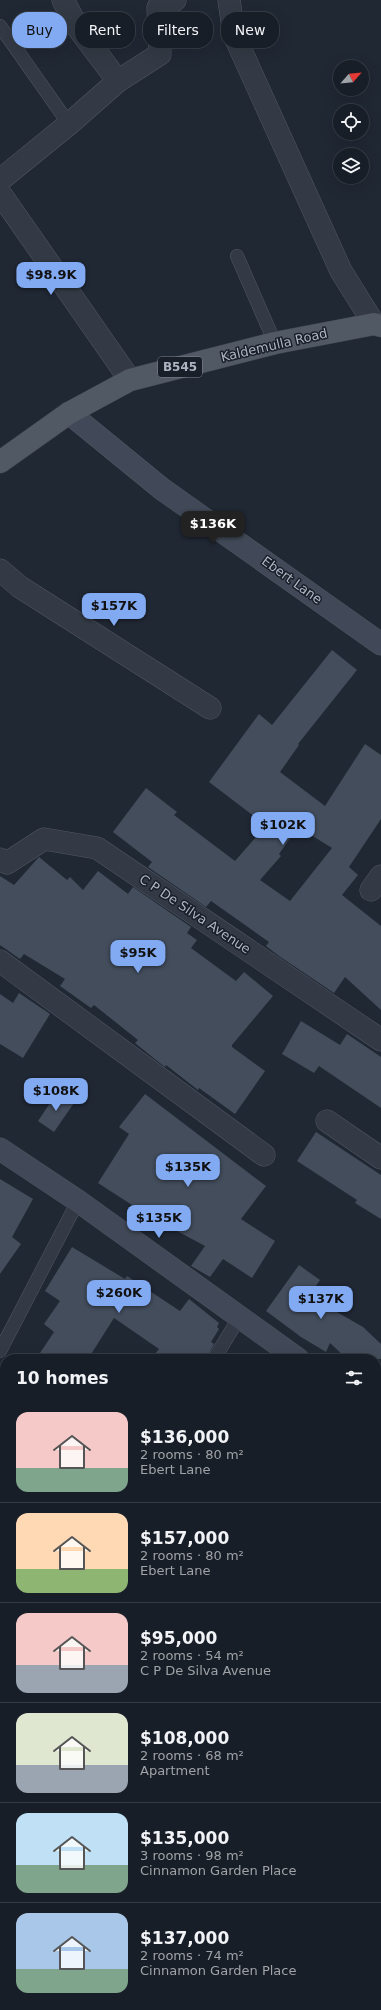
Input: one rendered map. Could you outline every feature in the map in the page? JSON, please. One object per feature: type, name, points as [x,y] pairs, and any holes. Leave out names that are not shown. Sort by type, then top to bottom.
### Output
[{"type":"main road","name":"Kaldemulla Road","points":[[0,462],[69,413],[130,380],[275,343],[377,325]]},
{"type":"street","points":[[63,0],[78,28],[118,81]]},
{"type":"street","points":[[0,180],[69,124],[118,81],[160,54],[158,8],[175,0]]},
{"type":"street","points":[[229,0],[234,35],[340,271],[377,325]]},
{"type":"street","points":[[0,193],[130,380]]},
{"type":"street","name":"Ebert Lane","points":[[69,413],[162,489],[381,644]]},
{"type":"street","points":[[0,570],[20,587],[210,708]]},
{"type":"street","name":"C P De Silva Avenue","points":[[0,859],[7,863],[44,839],[98,848],[381,1040]]},
{"type":"street","points":[[0,961],[264,1155]]},
{"type":"street","points":[[327,1121],[381,1158]]},
{"type":"street","points":[[0,1149],[78,1202],[291,1354]]},
{"type":"lane","points":[[0,26],[69,124]]},
{"type":"lane","points":[[237,256],[275,343]]},
{"type":"lane","points":[[0,1351],[78,1202]]},
{"type":"lane","points":[[217,1354],[239,1318]]},
{"type":"building","points":[[332,650],[357,670],[298,744],[299,745],[280,772],[325,806],[365,744],[381,755],[381,819],[349,867],[358,875],[342,895],[381,926],[381,1010],[345,977],[334,993],[279,956],[266,946],[269,942],[211,901],[206,907],[148,867],[152,862],[113,832],[146,788],[177,812],[174,815],[235,861],[264,828],[257,822],[259,820],[209,782],[259,714],[272,725]],"holes":[[[298,827],[332,848],[290,901],[260,880],[281,856],[279,854]]]},
{"type":"building","points":[[39,857],[67,880],[70,877],[83,890],[98,871],[128,894],[133,887],[191,927],[187,933],[197,940],[191,948],[236,981],[244,972],[273,996],[232,1045],[232,1047],[265,1071],[235,1114],[199,1088],[198,1090],[166,1065],[165,1067],[135,1043],[138,1040],[94,1005],[91,1008],[60,986],[65,979],[24,954],[20,959],[0,945],[0,876],[14,885]]},
{"type":"building","points":[[19,993],[50,1014],[23,1058],[0,1044],[0,994],[13,1003]]},
{"type":"building","points":[[301,1021],[340,1045],[347,1034],[381,1057],[381,1108],[319,1066],[314,1073],[282,1054]]},
{"type":"building","points":[[58,1091],[74,1103],[54,1132],[38,1121]]},
{"type":"building","points":[[145,1094],[266,1186],[241,1219],[275,1241],[252,1278],[223,1259],[210,1277],[191,1266],[205,1246],[149,1216],[98,1183],[129,1134],[119,1127]]},
{"type":"building","points":[[316,1132],[381,1175],[381,1219],[355,1203],[357,1200],[297,1161]]},
{"type":"building","points":[[0,1179],[33,1199],[12,1237],[21,1244],[0,1274]]},
{"type":"building","points":[[72,1247],[125,1279],[127,1276],[180,1311],[189,1299],[219,1323],[217,1327],[219,1329],[211,1342],[214,1344],[209,1354],[155,1354],[159,1349],[114,1318],[91,1354],[39,1354],[54,1332],[44,1324],[60,1301],[45,1291]]},
{"type":"building","points":[[299,1265],[320,1280],[309,1296],[363,1327],[381,1344],[381,1354],[342,1354],[330,1343],[326,1352],[301,1337],[266,1311]]}]
